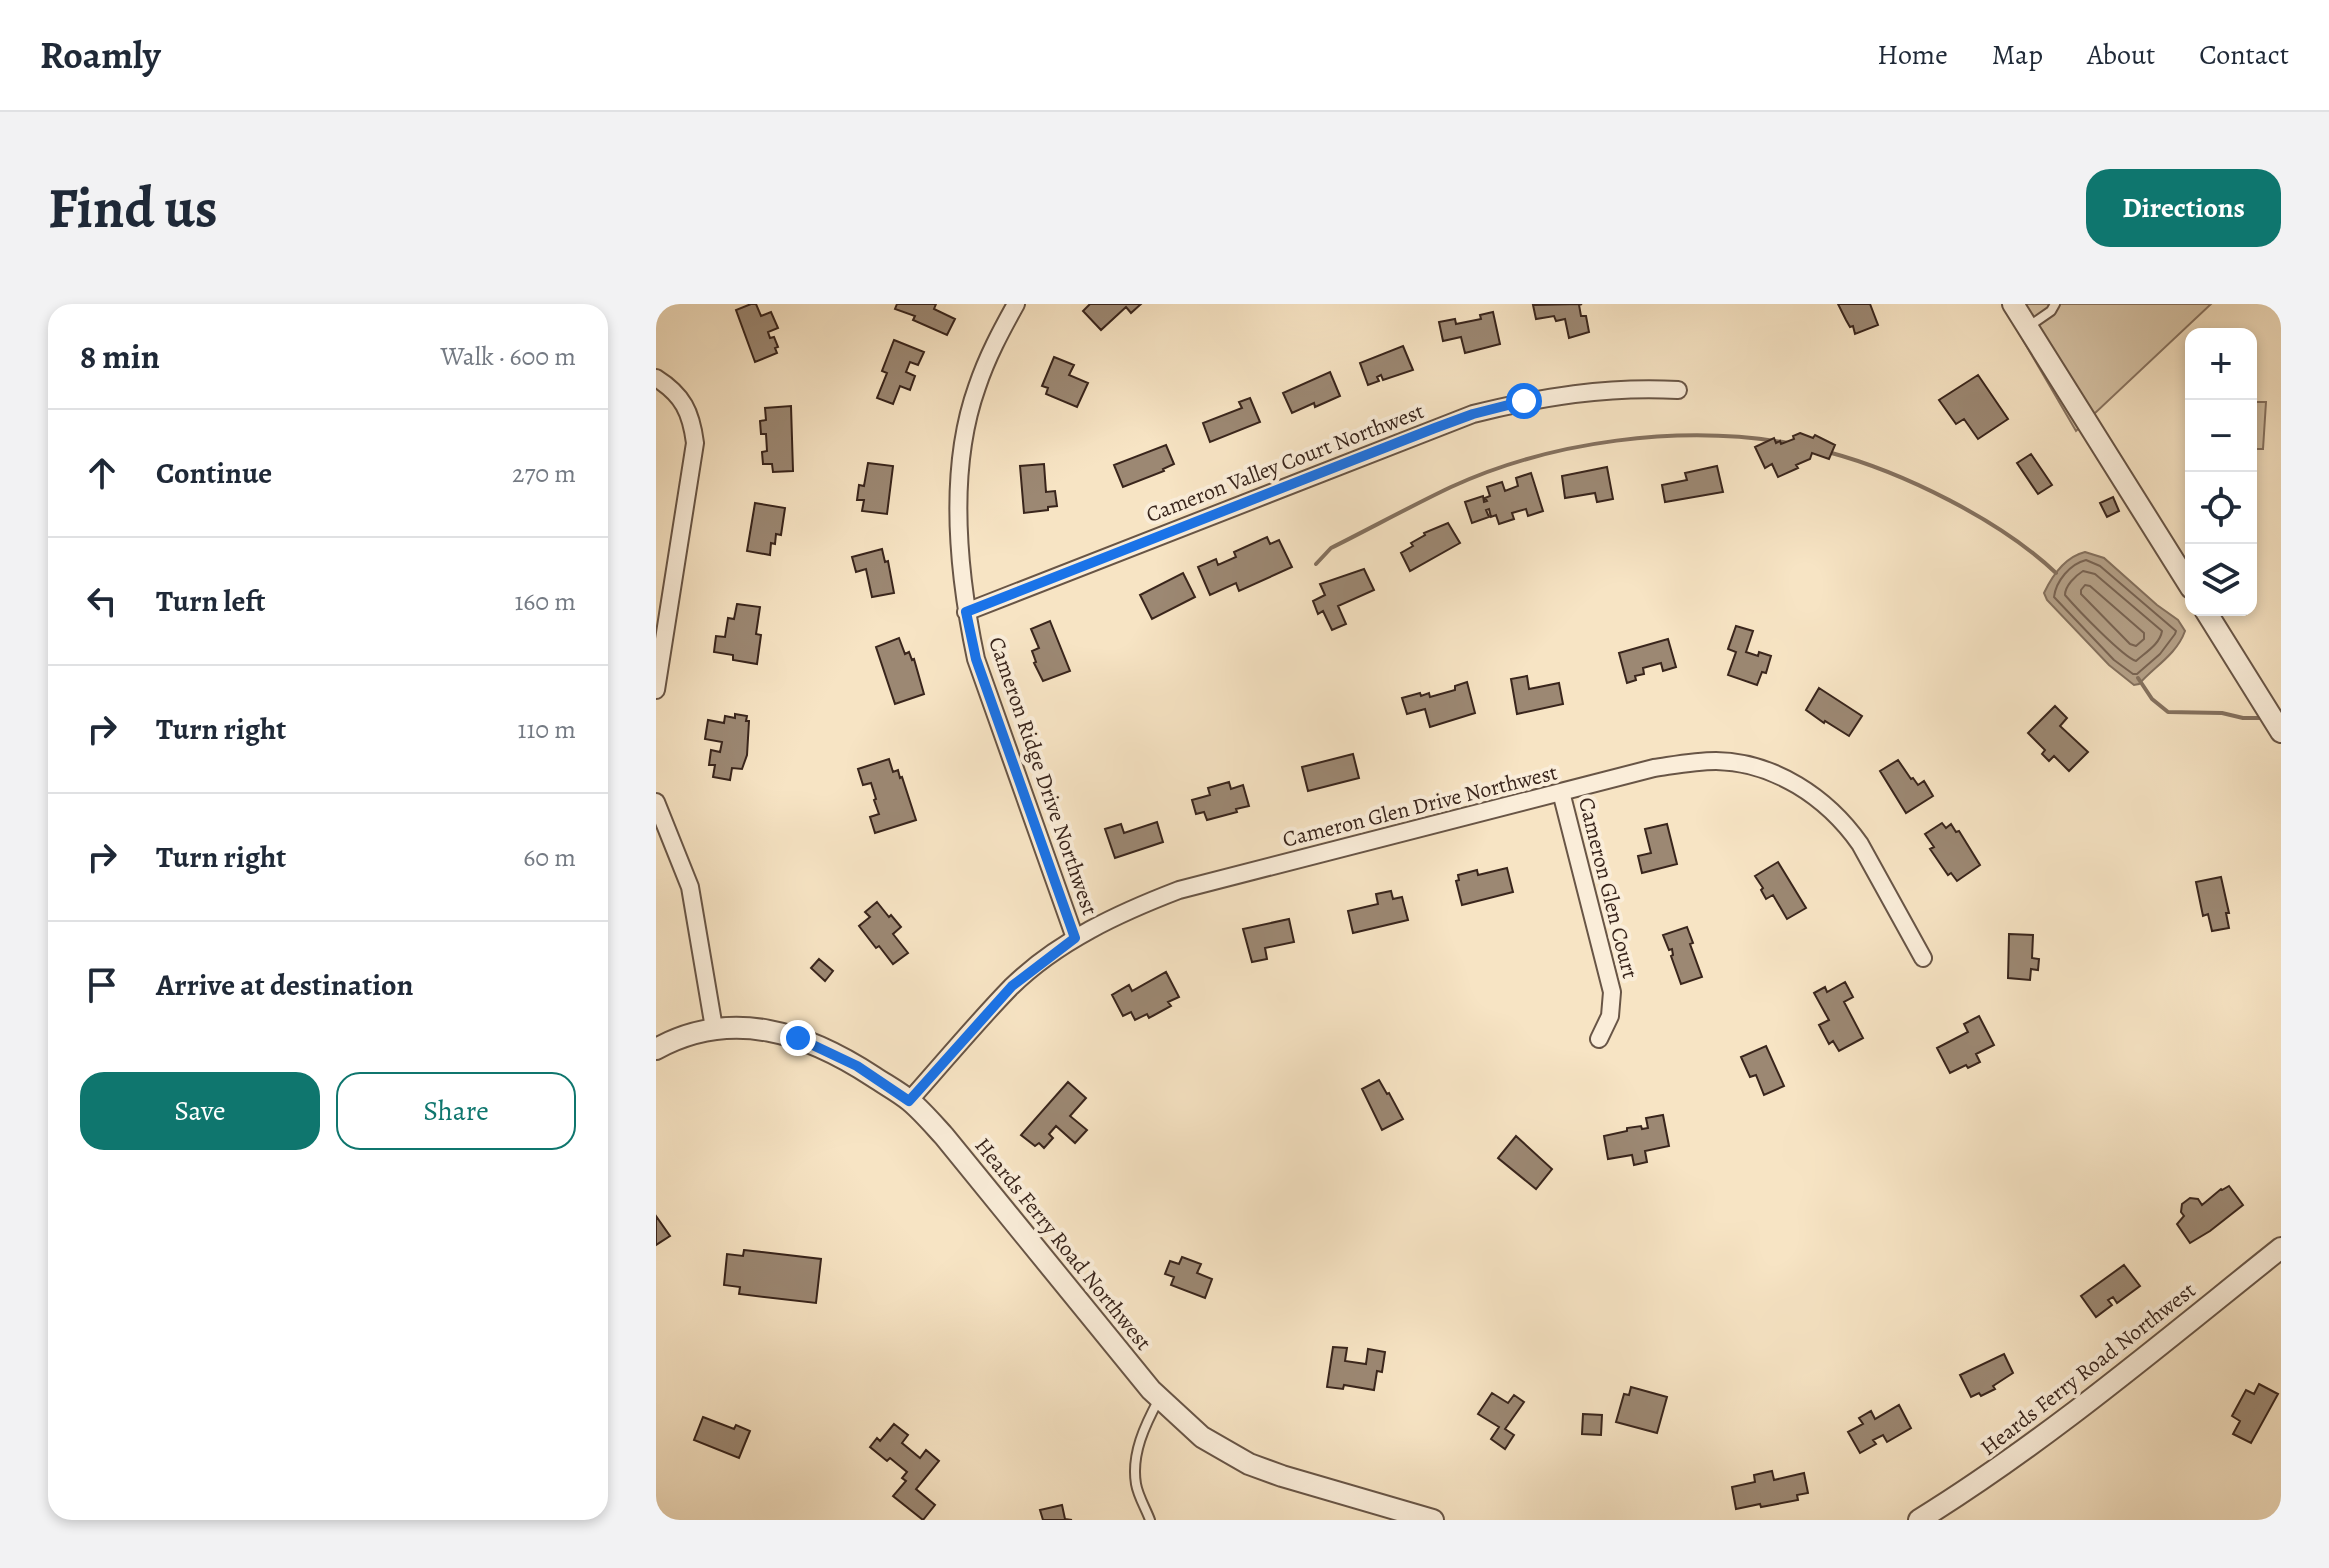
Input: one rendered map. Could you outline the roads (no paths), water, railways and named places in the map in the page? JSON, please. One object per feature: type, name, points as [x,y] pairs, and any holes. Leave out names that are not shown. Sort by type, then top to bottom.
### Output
[{"type":"street","name":"Cameron Ridge Drive Northwest","points":[[1016,304],[987,360],[965,436],[959,497],[959,556],[976,659],[1075,938]]},
{"type":"street","points":[[2013,304],[2185,578]]},
{"type":"street","points":[[656,378],[670,387],[684,403],[692,423],[695,443],[656,690]]},
{"type":"street","name":"Cameron Valley Court Northwest","points":[[966,612],[1473,414],[1576,392],[1641,388],[1678,390]]},
{"type":"street","points":[[2209,616],[2281,732]]},
{"type":"street","name":"Cameron Glen Drive Northwest","points":[[909,1101],[1012,986],[1075,938],[1126,910],[1179,890],[1654,768],[1700,761],[1742,764],[1783,776],[1819,798],[1849,829],[1923,958]]},
{"type":"street","name":"Cameron Glen Court","points":[[1561,792],[1612,992],[1610,1016],[1599,1039]]},
{"type":"street","points":[[656,802],[690,887],[714,1028]]},
{"type":"street","name":"Heards Ferry Road Northwest","points":[[656,1049],[679,1038],[714,1028],[753,1028],[798,1038],[857,1066],[909,1101],[944,1136],[1159,1398],[1202,1437],[1249,1464],[1282,1476],[1433,1520]]},
{"type":"street","name":"Heards Ferry Road Northwest","points":[[1919,1520],[2027,1449],[2281,1248]]},
{"type":"lane","points":[[2028,327],[2051,311],[2055,304]]},
{"type":"lane","points":[[1150,1520],[1136,1485],[1136,1455],[1145,1425],[1159,1398]]},
{"type":"water","points":[[2085,552],[2104,558],[2178,620],[2185,631],[2171,653],[2139,684],[2134,685],[2109,665],[2047,600],[2044,593],[2060,567]]},
{"type":"waterway","points":[[1316,564],[1331,548],[1436,494],[1531,458],[1573,448],[1660,436],[1704,435],[1788,443]]},
{"type":"waterway","points":[[1828,452],[1887,472],[1949,500],[2007,535],[2056,573]]},
{"type":"waterway","points":[[2138,678],[2152,699],[2168,712],[2265,718]]}]
